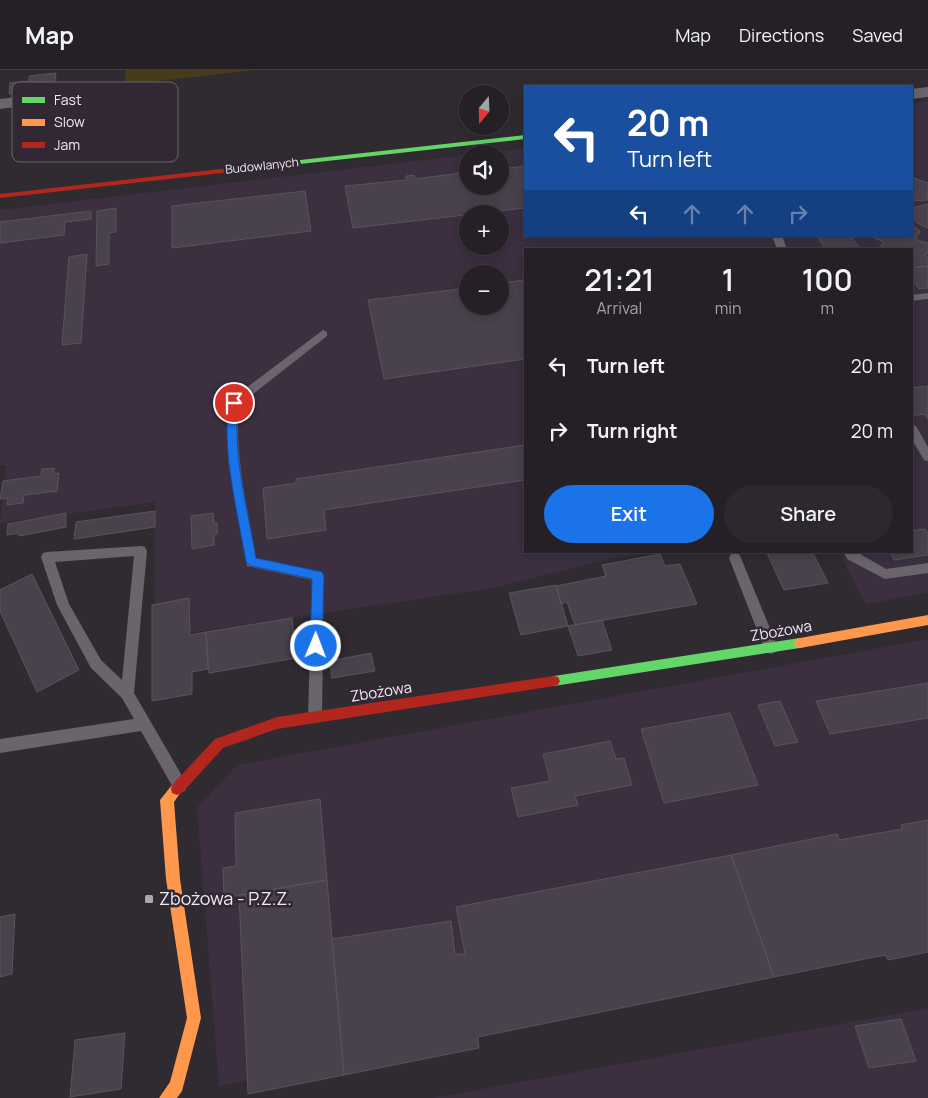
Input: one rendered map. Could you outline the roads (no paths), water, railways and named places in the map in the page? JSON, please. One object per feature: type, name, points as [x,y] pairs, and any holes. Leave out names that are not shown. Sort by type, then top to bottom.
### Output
[{"type":"street","points":[[913,94],[928,92]]},
{"type":"street","name":"Budowlanych","points":[[0,196],[524,137]]},
{"type":"street","name":"Zbożowa","points":[[176,1094],[194,1018],[173,879],[167,800],[219,742],[276,722],[771,648],[928,620]]},
{"type":"lane","points":[[913,298],[928,296]]},
{"type":"lane","points":[[315,717],[318,576],[251,562],[233,454],[231,420],[234,403],[323,334]]},
{"type":"lane","points":[[913,431],[928,457]]},
{"type":"lane","points":[[127,694],[141,551],[47,557],[63,605],[96,664],[127,694],[180,786]]},
{"type":"lane","points":[[850,553],[885,574],[928,568]]},
{"type":"lane","points":[[736,558],[771,648]]},
{"type":"lane","points":[[0,746],[144,724]]},
{"type":"place","name":"Zbożowa - P.Z.Z.","points":[[149,899]]}]
